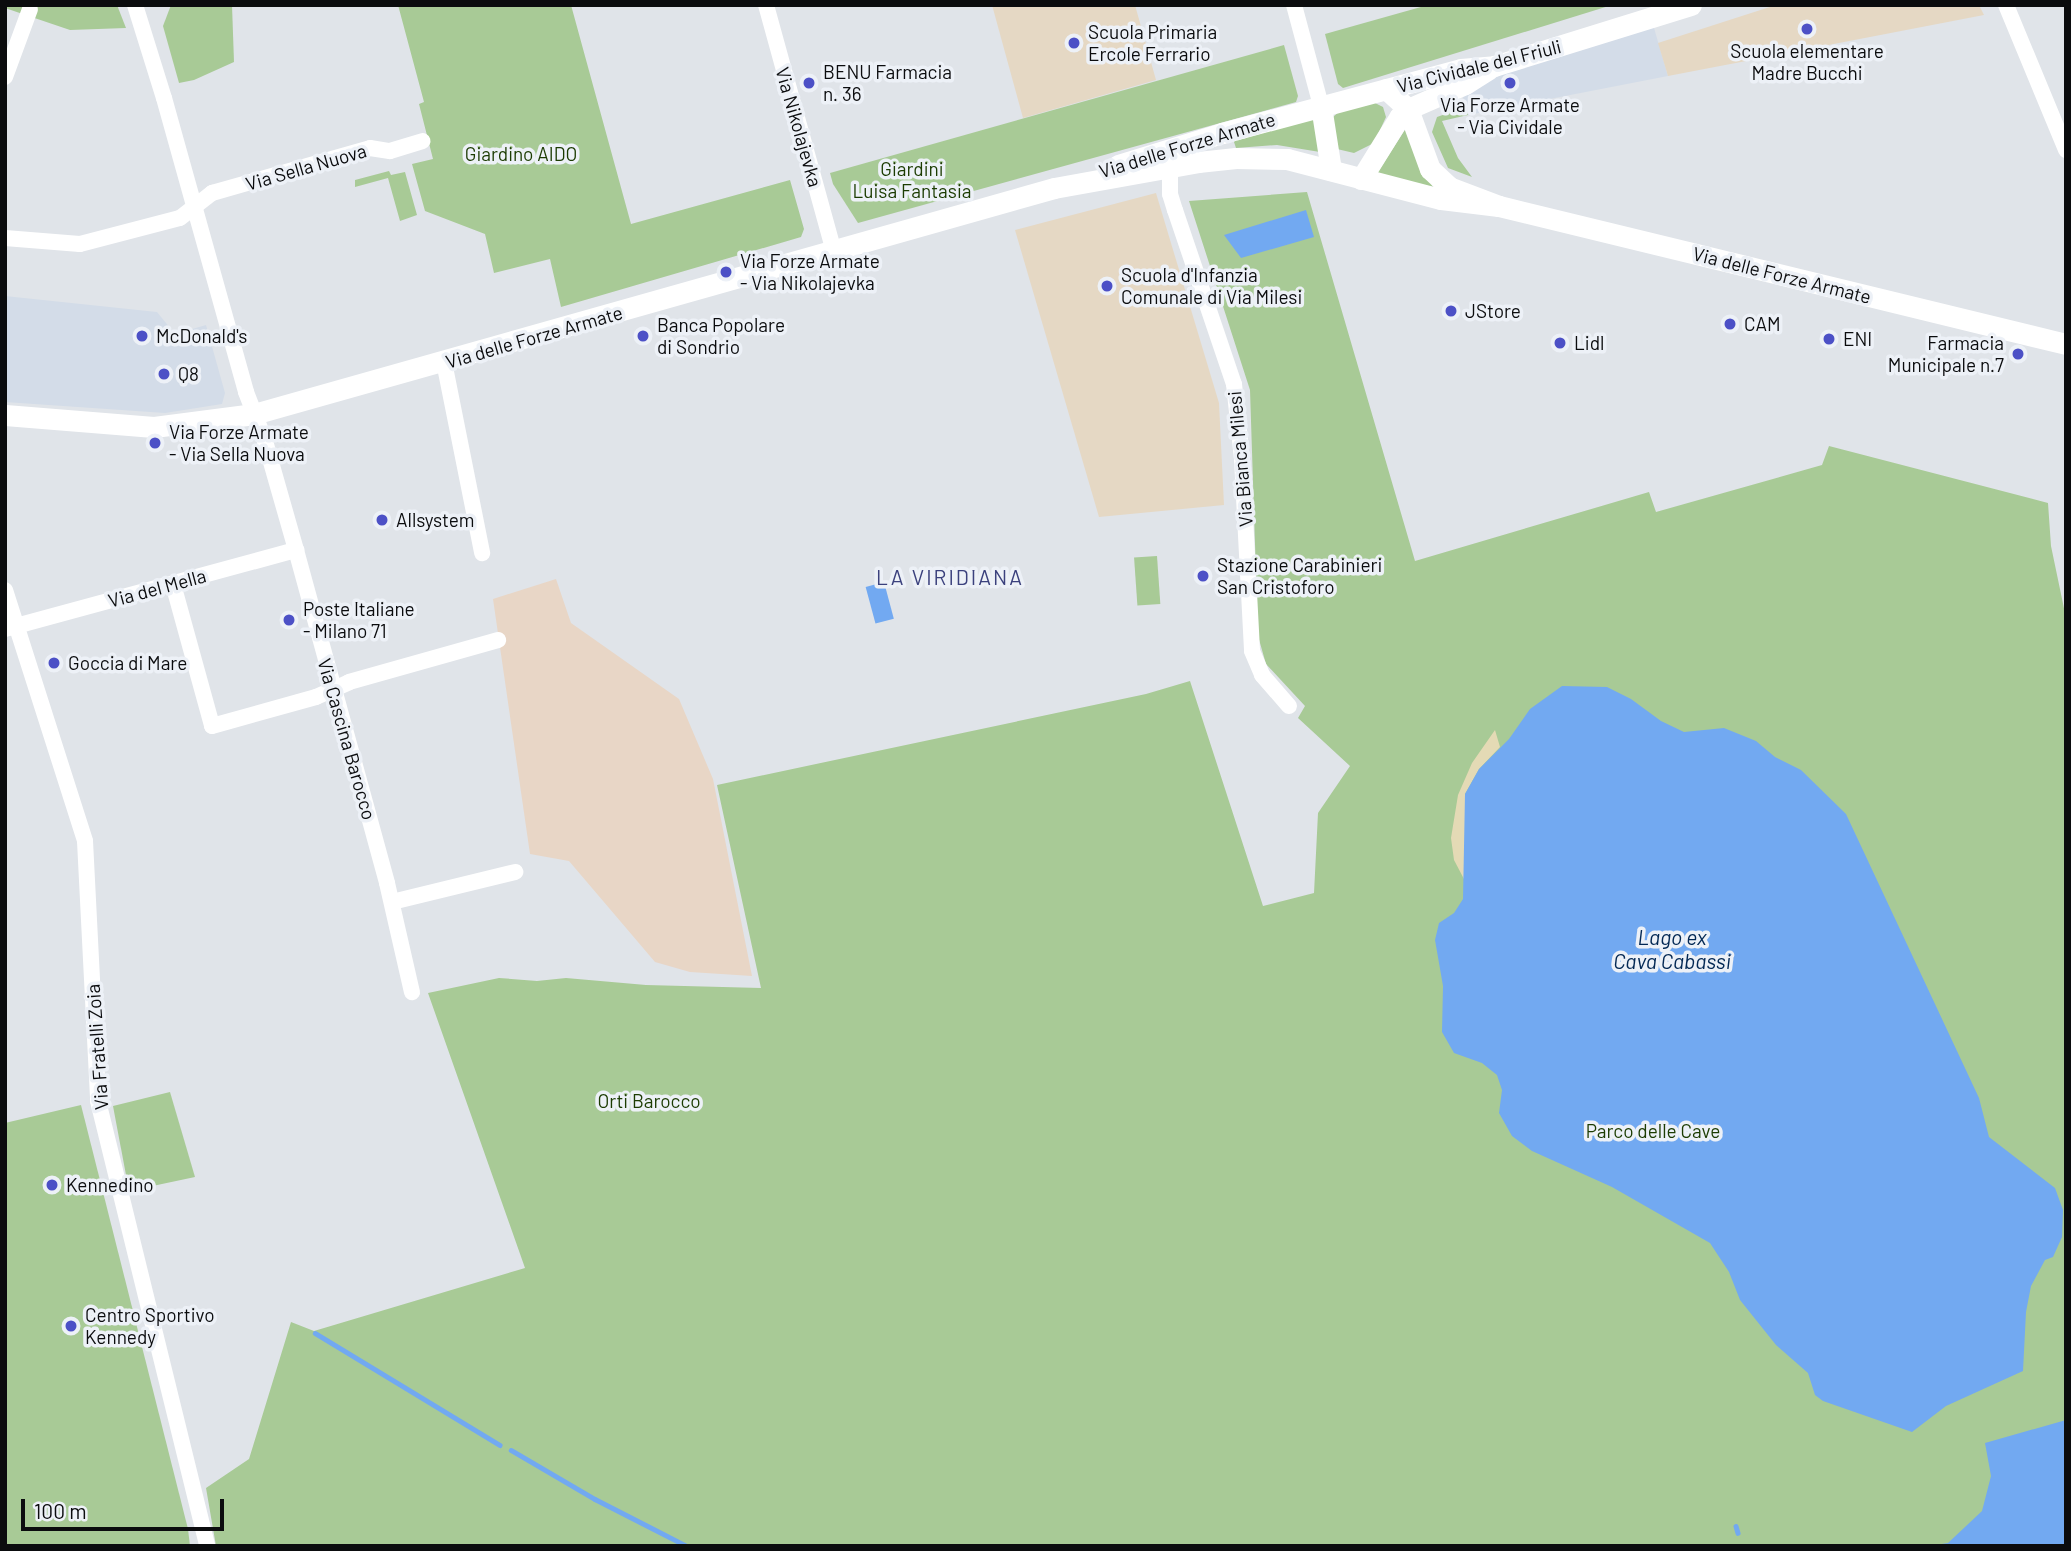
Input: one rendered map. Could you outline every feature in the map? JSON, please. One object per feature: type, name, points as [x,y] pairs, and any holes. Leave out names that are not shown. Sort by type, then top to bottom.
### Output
[{"type":"street","points":[[135,5],[254,414]]},
{"type":"street","name":"Via Nikolajevka","points":[[766,5],[833,250]]},
{"type":"street","points":[[1294,5],[1321,106],[1332,170]]},
{"type":"street","name":"Via Cividale del Friuli","points":[[1387,89],[1461,69],[1494,66],[1691,5]]},
{"type":"street","points":[[2006,5],[2066,150]]},
{"type":"street","points":[[5,77],[30,9]]},
{"type":"street","points":[[1361,178],[1400,116],[1408,108],[1465,84],[1494,66]]},
{"type":"street","name":"Via delle Forze Armate","points":[[1054,188],[1089,174],[1222,133],[1387,89],[1408,108],[1424,157],[1437,179],[1448,187],[1499,206],[2066,344]]},
{"type":"street","points":[[1170,166],[1181,154],[1205,147],[1222,133]]},
{"type":"street","name":"Via Sella Nuova","points":[[5,238],[80,244],[180,218],[212,193],[370,148],[390,151],[423,141]]},
{"type":"street","name":"Via delle Forze Armate","points":[[5,415],[162,427],[254,414],[1054,188],[1198,162],[1263,157],[1287,159],[1441,199],[1499,206]]},
{"type":"street","points":[[1175,210],[1181,180],[1198,162]]},
{"type":"street","name":"Via Bianca Milesi","points":[[1170,166],[1170,194],[1234,384],[1243,484],[1252,651],[1262,675],[1289,706]]},
{"type":"street","points":[[444,362],[482,553]]},
{"type":"street","name":"Via Cascina Barocco","points":[[254,414],[296,550],[392,902],[412,992]]},
{"type":"street","name":"Via del Mella","points":[[12,627],[296,550]]},
{"type":"street","points":[[173,584],[212,726],[333,690],[349,682],[498,640]]},
{"type":"street","name":"Via Fratelli Zoia","points":[[5,590],[12,627],[85,841],[98,1101],[207,1546]]},
{"type":"street","points":[[392,902],[514,873]]},
{"type":"shaded area","name":"Scuola Primaria Ercole Ferrario","points":[[992,5],[1135,5],[1156,80],[1023,118]]},
{"type":"shaded area","name":"Scuola elementare Madre Bucchi","points":[[1776,5],[1979,5],[1984,15],[1668,76],[1658,43]]},
{"type":"shaded area","points":[[1652,21],[1668,76],[1468,115],[1460,86]]},
{"type":"shaded area","points":[[1156,193],[1219,403],[1224,505],[1099,517],[1015,230]]},
{"type":"shaded area","points":[[5,296],[157,312],[175,334],[206,325],[225,393],[222,404],[165,413],[5,402]]},
{"type":"shaded area","points":[[556,579],[571,623],[679,699],[713,779],[752,976],[690,972],[655,962],[569,861],[530,854],[493,599]]},
{"type":"green space","points":[[5,5],[117,5],[126,28],[70,30],[5,8]]},
{"type":"green space","points":[[171,5],[232,5],[234,62],[194,80],[179,83],[163,26]]},
{"type":"green space","name":"Giardino AIDO","points":[[398,5],[571,5],[631,224],[790,180],[804,229],[801,237],[561,307],[550,259],[494,273],[485,234],[425,211],[412,164],[433,159],[419,104],[424,102]]},
{"type":"green space","points":[[1428,5],[1612,5],[1343,88],[1338,84],[1325,34]]},
{"type":"green space","name":"Giardini Luisa Fantasia","points":[[1284,45],[1298,96],[1296,102],[858,223],[833,184],[830,173]]},
{"type":"green space","points":[[1373,102],[1383,107],[1386,117],[1374,143],[1354,153],[1337,149],[1333,117],[1342,109]]},
{"type":"green space","points":[[1465,107],[1468,115],[1442,121],[1458,158],[1472,177],[1448,168],[1432,132],[1437,117]]},
{"type":"green space","points":[[1317,118],[1320,152],[1277,145],[1236,148],[1233,139]]},
{"type":"green space","points":[[1406,128],[1418,159],[1433,187],[1376,175]]},
{"type":"green space","points":[[389,171],[391,175],[405,172],[417,215],[400,221],[388,178],[355,187],[355,180]]},
{"type":"green space","name":"Parco delle Cave","points":[[1307,192],[1415,561],[1649,492],[1656,512],[1822,465],[1829,446],[2048,503],[2051,546],[2066,618],[2066,1546],[216,1546],[206,1488],[249,1459],[291,1322],[314,1331],[525,1268],[428,993],[499,978],[537,981],[566,978],[646,985],[761,988],[717,785],[1146,694],[1190,681],[1263,906],[1314,893],[1318,813],[1350,766],[1298,718],[1305,706],[1266,664],[1258,636],[1250,390],[1189,201]]},
{"type":"green space","points":[[1157,556],[1160,604],[1137,605],[1134,558]]},
{"type":"green space","points":[[170,1092],[195,1177],[129,1191],[113,1106]]},
{"type":"green space","name":"Centro Sportivo Kennedy","points":[[81,1105],[188,1529],[190,1546],[5,1546],[5,1123]]},
{"type":"sand","points":[[1495,730],[1500,747],[1479,769],[1465,794],[1465,881],[1454,860],[1451,838],[1458,795],[1472,763]]},
{"type":"water","points":[[1306,210],[1314,237],[1241,258],[1224,235]]},
{"type":"water","points":[[884,582],[894,619],[875,624],[866,587]]},
{"type":"water","name":"Lago ex Cava Cabassi","points":[[1562,686],[1607,687],[1631,699],[1661,721],[1684,732],[1724,728],[1756,741],[1775,757],[1801,770],[1846,814],[1979,1098],[1989,1137],[2055,1188],[2063,1210],[2062,1237],[2053,1257],[2045,1260],[2031,1286],[2026,1312],[2023,1371],[1946,1406],[1912,1432],[1823,1401],[1815,1395],[1808,1373],[1776,1345],[1740,1300],[1729,1272],[1710,1243],[1612,1187],[1532,1151],[1512,1136],[1499,1113],[1502,1090],[1497,1075],[1482,1063],[1454,1053],[1442,1032],[1443,986],[1435,940],[1439,923],[1454,913],[1463,899],[1465,794],[1479,769],[1509,739],[1530,709]]},
{"type":"water","points":[[2066,1420],[2066,1546],[1929,1546],[1948,1543],[1982,1511],[1991,1476],[1985,1443]]},
{"type":"waterway","points":[[315,1333],[500,1445]]},
{"type":"waterway","points":[[511,1450],[595,1499],[687,1546]]},
{"type":"waterway","points":[[1736,1526],[1738,1533]]},
{"type":"place","name":"Scuola elementare Madre Bucchi","points":[[1807,29]]},
{"type":"place","name":"Scuola Primaria Ercole Ferrario","points":[[1074,43]]},
{"type":"place","name":"BENU Farmacia n. 36","points":[[809,83]]},
{"type":"place","name":"Via Forze Armate - Via Cividale","points":[[1510,83]]},
{"type":"place","name":"Via Forze Armate - Via Nikolajevka","points":[[726,272]]},
{"type":"place","name":"Scuola d'Infanzia Comunale di Via Milesi","points":[[1107,286]]},
{"type":"place","name":"JStore","points":[[1451,311]]},
{"type":"place","name":"CAM","points":[[1730,324]]},
{"type":"place","name":"McDonald's","points":[[142,336]]},
{"type":"place","name":"Banca Popolare di Sondrio","points":[[643,336]]},
{"type":"place","name":"ENI","points":[[1829,339]]},
{"type":"place","name":"Lidl","points":[[1560,343]]},
{"type":"place","name":"Farmacia Municipale n.7","points":[[2018,354]]},
{"type":"place","name":"Q8","points":[[164,374]]},
{"type":"place","name":"Via Forze Armate - Via Sella Nuova","points":[[155,443]]},
{"type":"place","name":"Allsystem","points":[[382,520]]},
{"type":"place","name":"Stazione Carabinieri San Cristoforo","points":[[1203,576]]},
{"type":"place","name":"Poste Italiane - Milano 71","points":[[289,620]]},
{"type":"place","name":"Goccia di Mare","points":[[54,663]]},
{"type":"place","name":"Kennedino","points":[[52,1185]]},
{"type":"place","name":"Centro Sportivo Kennedy","points":[[71,1326]]},
{"type":"district","name":"LA VIRIDIANA","points":[[950,577]]},
{"type":"park label","name":"Orti Barocco","points":[[649,1101]]}]
